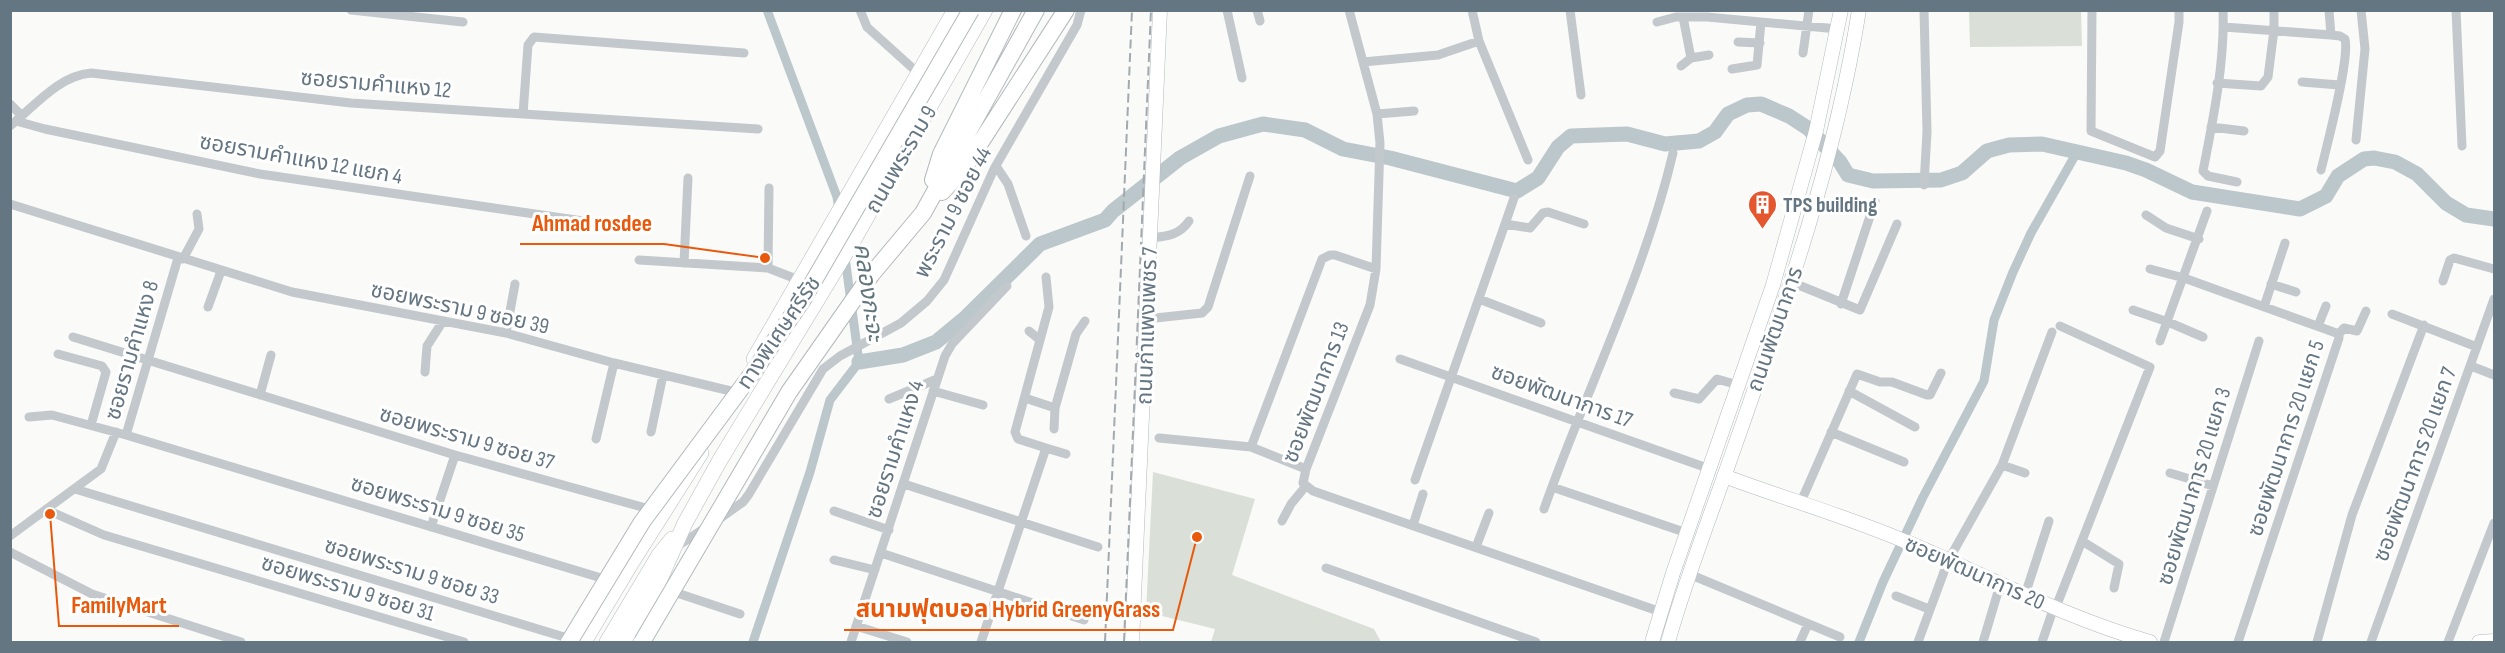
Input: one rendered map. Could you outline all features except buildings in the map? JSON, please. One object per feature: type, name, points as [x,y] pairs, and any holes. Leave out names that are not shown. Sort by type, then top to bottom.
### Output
[{"type":"highway","name":"ทางพิเศษศรีรัช","points":[[569,642],[642,522],[752,375],[802,301],[971,10]]},
{"type":"highway","points":[[923,213],[941,154],[1013,10]]},
{"type":"highway","name":"ทางพิเศษศรีรัช","points":[[642,642],[789,392],[871,275],[923,213],[1036,10]]},
{"type":"highway","points":[[923,213],[964,168],[1066,10]]},
{"type":"main road","name":"ถนนพระราม 9","points":[[592,642],[619,583],[718,424],[955,10]]},
{"type":"main road","name":"ถนนพระราม 9","points":[[623,642],[657,586],[685,523],[720,460],[833,274],[985,10]]},
{"type":"main road","name":"ถนนกำแพงเพชร 7","points":[[1132,642],[1160,10]]},
{"type":"main road","name":"ถนนพัฒนาการ","points":[[1668,642],[1689,574],[1791,282],[1832,140],[1859,10]]},
{"type":"main road","name":"ถนนพัฒนาการ","points":[[1652,642],[1687,533],[1773,285],[1816,131],[1841,17]]},
{"type":"main road","points":[[914,80],[933,101]]},
{"type":"main road","name":"ซอยพัฒนาการ 20","points":[[1724,476],[1886,533],[2000,585],[2126,635],[2150,642]]},
{"type":"main road","name":"ถนนพระราม 9","points":[[592,642],[635,573],[668,507]]},
{"type":"main road","name":"ถนนพระราม 9","points":[[592,642],[685,523]]},
{"type":"street","points":[[351,10],[463,22]]},
{"type":"street","points":[[860,10],[867,27],[914,80]]},
{"type":"street","name":"พระราม 9 ซอย 44","points":[[674,548],[743,502],[750,494],[823,369],[840,356],[901,323],[927,301],[944,280],[996,166],[1077,25],[1081,10]]},
{"type":"street","points":[[1227,10],[1242,78]]},
{"type":"street","points":[[1257,10],[1260,21]]},
{"type":"street","name":"ซอยพัฒนาการ 13","points":[[1349,10],[1377,114],[1380,168],[1376,269],[1370,305],[1302,478],[1305,487],[1661,612]]},
{"type":"street","points":[[1472,10],[1479,41],[1528,160]]},
{"type":"street","points":[[1570,10],[1581,95]]},
{"type":"street","points":[[1732,69],[1757,65],[1760,43],[1757,22],[1751,10]]},
{"type":"street","points":[[1803,53],[1809,10]]},
{"type":"street","points":[[1924,10],[1927,132],[1924,184]]},
{"type":"street","points":[[2092,10],[2091,131],[2154,157],[2160,151],[2179,10]]},
{"type":"street","points":[[2223,10],[2224,27],[2204,174],[2237,182]]},
{"type":"street","points":[[2217,82],[2261,86],[2265,84],[2268,77],[2274,30],[2274,10]]},
{"type":"street","points":[[2329,10],[2331,35]]},
{"type":"street","points":[[2356,140],[2365,49],[2361,10]]},
{"type":"street","points":[[2456,10],[2462,146]]},
{"type":"street","points":[[1683,17],[1691,58]]},
{"type":"street","points":[[1657,22],[1683,17],[1808,27],[1841,17]]},
{"type":"street","points":[[2224,27],[2343,37],[2346,43],[2321,170]]},
{"type":"street","points":[[523,114],[528,45],[534,37],[744,53]]},
{"type":"street","points":[[1363,62],[1438,55],[1479,41]]},
{"type":"street","points":[[1738,42],[1760,43]]},
{"type":"street","points":[[1681,66],[1691,58],[1709,55]]},
{"type":"street","name":"ซอยรามคำแหง 12","points":[[16,121],[70,78],[92,73],[351,103],[758,129]]},
{"type":"street","points":[[2302,82],[2339,85]]},
{"type":"street","points":[[10,104],[16,121]]},
{"type":"street","points":[[1377,114],[1413,111]]},
{"type":"street","name":"ซอยรามคำแหง 12 แยก 4","points":[[16,121],[261,174],[583,221]]},
{"type":"street","points":[[2211,127],[2244,131]]},
{"type":"street","points":[[1544,509],[1635,275],[1662,200],[1673,153]]},
{"type":"street","points":[[996,166],[1008,184],[1026,236]]},
{"type":"street","points":[[1146,319],[1202,313],[1208,308],[1250,176]]},
{"type":"street","points":[[684,263],[688,178]]},
{"type":"street","points":[[768,268],[769,188]]},
{"type":"street","points":[[1415,480],[1514,198]]},
{"type":"street","points":[[1840,304],[1875,201]]},
{"type":"street","name":"ซอยพระราม 9 ซอย 39","points":[[10,204],[221,272],[292,292],[506,333],[614,363],[735,392]]},
{"type":"street","points":[[2160,341],[2199,239],[2207,211]]},
{"type":"street","points":[[1505,224],[1530,228],[1543,213],[1548,212],[1584,224]]},
{"type":"street","name":"ซอยรามคำแหง 8","points":[[10,536],[101,469],[121,434],[180,259],[199,229],[197,214]]},
{"type":"street","points":[[2146,216],[2166,228],[2199,239]]},
{"type":"street","points":[[1150,238],[1174,234],[1183,229],[1189,221]]},
{"type":"street","points":[[1791,282],[1840,304],[1856,310],[1861,309],[1897,224]]},
{"type":"street","points":[[2264,308],[2285,243]]},
{"type":"street","points":[[1251,447],[1322,259],[1335,255],[1376,269]]},
{"type":"street","points":[[2443,281],[2450,260],[2454,258],[2494,269]]},
{"type":"street","points":[[639,260],[768,268],[799,280]]},
{"type":"street","name":"ซอยพัฒนาการ 20 แยก 5","points":[[2150,269],[2184,278],[2339,334],[2238,642]]},
{"type":"street","points":[[208,307],[221,272]]},
{"type":"street","points":[[1046,277],[1049,306],[1016,436],[1018,439],[1066,454]]},
{"type":"street","points":[[506,333],[515,284]]},
{"type":"street","points":[[2271,284],[2296,292]]},
{"type":"street","name":"ซอยรามคำแหง 4","points":[[851,642],[945,356],[952,344],[1007,286]]},
{"type":"street","points":[[1479,298],[1541,323]]},
{"type":"street","name":"ซอยพัฒนาการ 20 แยก 7","points":[[2371,642],[2494,299]]},
{"type":"street","points":[[2318,326],[2326,306]]},
{"type":"street","points":[[2133,310],[2202,337]]},
{"type":"street","points":[[2339,334],[2344,328],[2357,331],[2366,311]]},
{"type":"street","points":[[2392,314],[2478,346]]},
{"type":"street","points":[[425,372],[427,346],[443,321]]},
{"type":"street","points":[[1054,429],[1055,408],[1076,334],[1085,321]]},
{"type":"street","points":[[2317,642],[2354,507],[2424,325]]},
{"type":"street","points":[[1917,642],[1948,561],[2002,465],[2056,329],[2150,367],[2042,642]]},
{"type":"street","points":[[1029,332],[1040,340]]},
{"type":"street","name":"ซอยพระราม 9 ซอย 37","points":[[73,337],[455,455],[668,507]]},
{"type":"street","name":"ซอยพัฒนาการ 20 แยก 3","points":[[2164,642],[2259,341]]},
{"type":"street","points":[[58,354],[102,366],[106,372],[91,425]]},
{"type":"street","points":[[260,395],[272,355]]},
{"type":"street","name":"ซอยพัฒนาการ 17","points":[[1400,359],[1710,469]]},
{"type":"street","points":[[596,439],[614,363]]},
{"type":"street","points":[[2471,366],[2494,375]]},
{"type":"street","points":[[1800,504],[1858,373],[1929,395],[1941,373]]},
{"type":"street","points":[[651,432],[663,375]]},
{"type":"street","points":[[889,399],[937,379]]},
{"type":"street","points":[[1674,393],[1699,399],[1717,380],[1738,385]]},
{"type":"street","points":[[933,390],[983,405]]},
{"type":"street","points":[[1849,392],[1916,427]]},
{"type":"street","points":[[1024,398],[1055,408]]},
{"type":"street","name":"ซอยพระราม 9 ซอย 35","points":[[29,417],[52,415],[91,425],[619,583]]},
{"type":"street","points":[[1831,432],[1904,462]]},
{"type":"street","points":[[1159,438],[1251,447],[1306,469]]},
{"type":"street","points":[[981,642],[1046,448]]},
{"type":"street","points":[[431,527],[455,455]]},
{"type":"street","points":[[2002,465],[2025,473]]},
{"type":"street","points":[[2170,473],[2213,486]]},
{"type":"street","points":[[904,484],[1022,520],[1098,547]]},
{"type":"street","points":[[1282,521],[1291,504],[1305,487]]},
{"type":"street","points":[[1552,487],[1687,533]]},
{"type":"street","name":"ซอยพระราม 9 ซอย 33","points":[[75,489],[592,642]]},
{"type":"street","points":[[1413,525],[1423,494]]},
{"type":"street","name":"ซอยพระราม 9 ซอย 31","points":[[47,510],[104,535],[464,642]]},
{"type":"street","points":[[834,511],[889,530]]},
{"type":"street","points":[[1476,547],[1489,513]]},
{"type":"street","points":[[2025,595],[2049,521]]},
{"type":"street","points":[[2448,642],[2494,523]]},
{"type":"street","points":[[2082,541],[2119,564],[2114,588]]},
{"type":"street","points":[[10,552],[92,594],[241,642]]},
{"type":"street","points":[[881,553],[1084,620]]},
{"type":"street","points":[[834,560],[875,570]]},
{"type":"street","points":[[1326,568],[1536,642]]},
{"type":"street","points":[[1689,574],[1840,637]]},
{"type":"street","points":[[1983,642],[2000,585]]},
{"type":"street","points":[[657,586],[740,615]]},
{"type":"street","points":[[1896,596],[1929,609]]},
{"type":"street","points":[[1800,642],[1808,624]]},
{"type":"street","points":[[856,626],[907,642]]},
{"type":"shaded area","points":[[1969,11],[2081,11],[2082,46],[1970,47]]},
{"type":"shaded area","points":[[1153,472],[1255,499],[1232,575],[1374,629],[1381,642],[1211,642],[1215,629],[1146,612]]},
{"type":"waterway","name":"คลองกะจะ","points":[[767,10],[837,197],[839,210]]},
{"type":"waterway","points":[[859,362],[903,355],[936,342],[965,318],[1040,244],[1105,220],[1113,211],[1180,158],[1219,136],[1263,124],[1305,130],[1343,149],[1390,158],[1517,191],[1538,178],[1558,147],[1571,136],[1627,134],[1665,144],[1699,141],[1715,132],[1728,114],[1747,105],[1761,104],[1789,116],[1809,129],[1840,162],[1848,175],[1873,181],[1941,180],[1962,173],[1987,151],[2009,145],[2042,144],[2126,163],[2192,192],[2300,209],[2326,196],[2338,176],[2364,159],[2374,158],[2395,162],[2417,174],[2446,203],[2466,215],[2494,219]]},
{"type":"waterway","points":[[1859,642],[1883,582],[1923,497],[1984,381],[1994,320],[2013,272],[2031,233],[2077,152]]},
{"type":"waterway","name":"คลองกะจะ","points":[[753,642],[810,472],[830,400],[859,362],[845,257]]},
{"type":"railway","points":[[1105,642],[1132,10]]},
{"type":"railway","points":[[1124,642],[1151,10]]},
{"type":"place","name":"TPS building","points":[[1762,230]]},
{"type":"place","name":"Ahmad rosdee","points":[[765,258]]},
{"type":"place","name":"FamilyMart","points":[[50,514]]},
{"type":"place","name":"สนามฟุตบอล Hybrid GreenyGrass","points":[[1197,537]]}]
